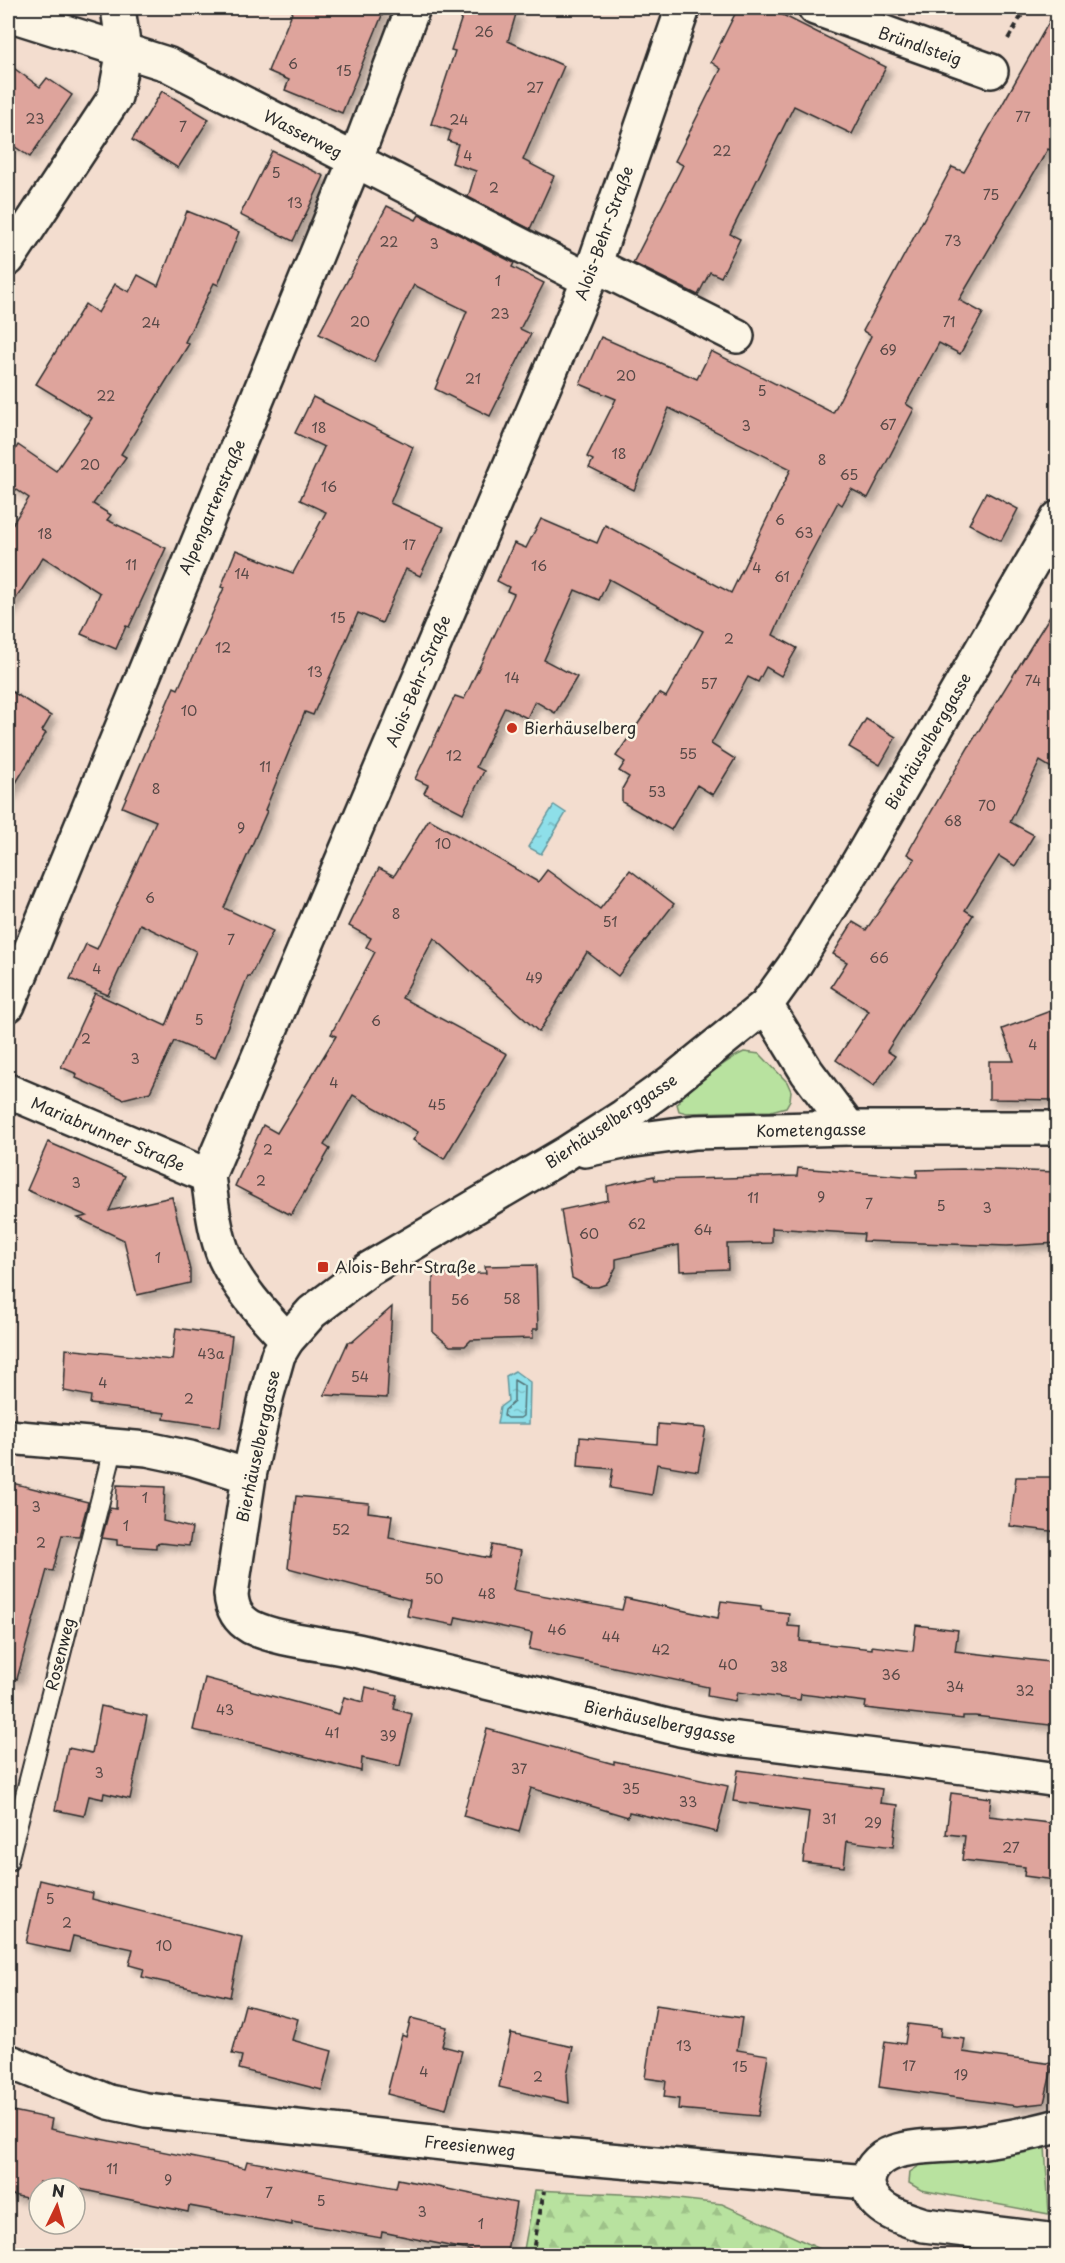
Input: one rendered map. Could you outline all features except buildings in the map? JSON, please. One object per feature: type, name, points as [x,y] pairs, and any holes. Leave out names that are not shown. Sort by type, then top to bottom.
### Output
[{"type":"street","points":[[8,259],[115,97],[124,50],[118,8]]},
{"type":"street","name":"Alpengartenstraße","points":[[8,1005],[355,161],[413,8]]},
{"type":"street","name":"Alois-Behr-Straße","points":[[208,1176],[592,272],[682,8]]},
{"type":"street","name":"Bründlsteig","points":[[816,8],[991,71]]},
{"type":"street","name":"Wasserweg","points":[[8,14],[167,64],[355,161],[592,272],[737,336]]},
{"type":"street","name":"Bierhäuselberggasse","points":[[1058,518],[858,863],[794,966],[766,1005],[670,1083],[566,1154],[369,1269],[312,1312],[286,1340],[272,1373],[249,1476],[231,1585],[231,1602],[240,1619],[249,1626],[264,1632],[354,1650],[721,1737],[980,1768],[1058,1780]]},
{"type":"street","points":[[766,1005],[807,1072],[849,1128]]},
{"type":"street","name":"Mariabrunner Straße","points":[[8,1091],[208,1176]]},
{"type":"street","name":"Kometengasse","points":[[566,1154],[627,1141],[695,1132],[849,1128],[1058,1128]]},
{"type":"street","points":[[208,1176],[217,1233],[225,1259],[238,1281],[286,1340]]},
{"type":"street","points":[[8,1437],[166,1453],[249,1476]]},
{"type":"street","name":"Freesienweg","points":[[8,2061],[109,2102],[146,2110],[550,2155],[867,2182]]},
{"type":"street","points":[[1053,2127],[973,2143],[895,2152],[880,2159],[871,2170],[867,2182],[871,2195],[880,2205],[909,2221],[924,2225],[1058,2241]]},
{"type":"lane","name":"Rosenweg","points":[[8,1862],[114,1446]]},
{"type":"path","points":[[1053,2127],[1055,2207]]},
{"type":"path","points":[[532,2256],[550,2155]]},
{"type":"green space","points":[[744,1052],[760,1054],[787,1082],[791,1091],[786,1107],[771,1111],[687,1113],[679,1111],[677,1104],[688,1091]]},
{"type":"green space","points":[[1045,2146],[1049,2214],[921,2190],[909,2183],[910,2172],[922,2164],[1006,2155]]},
{"type":"green space","points":[[535,2190],[642,2195],[722,2204],[833,2255],[523,2255]]},
{"type":"water","points":[[554,805],[566,813],[541,854],[528,847]]},
{"type":"water","points":[[515,1371],[530,1382],[529,1424],[497,1424],[500,1407],[508,1401],[506,1376]]},
{"type":"place","name":"Bierhäuselberg","points":[[512,728]]},
{"type":"place","name":"Alois-Behr-Straße","points":[[323,1267]]}]
